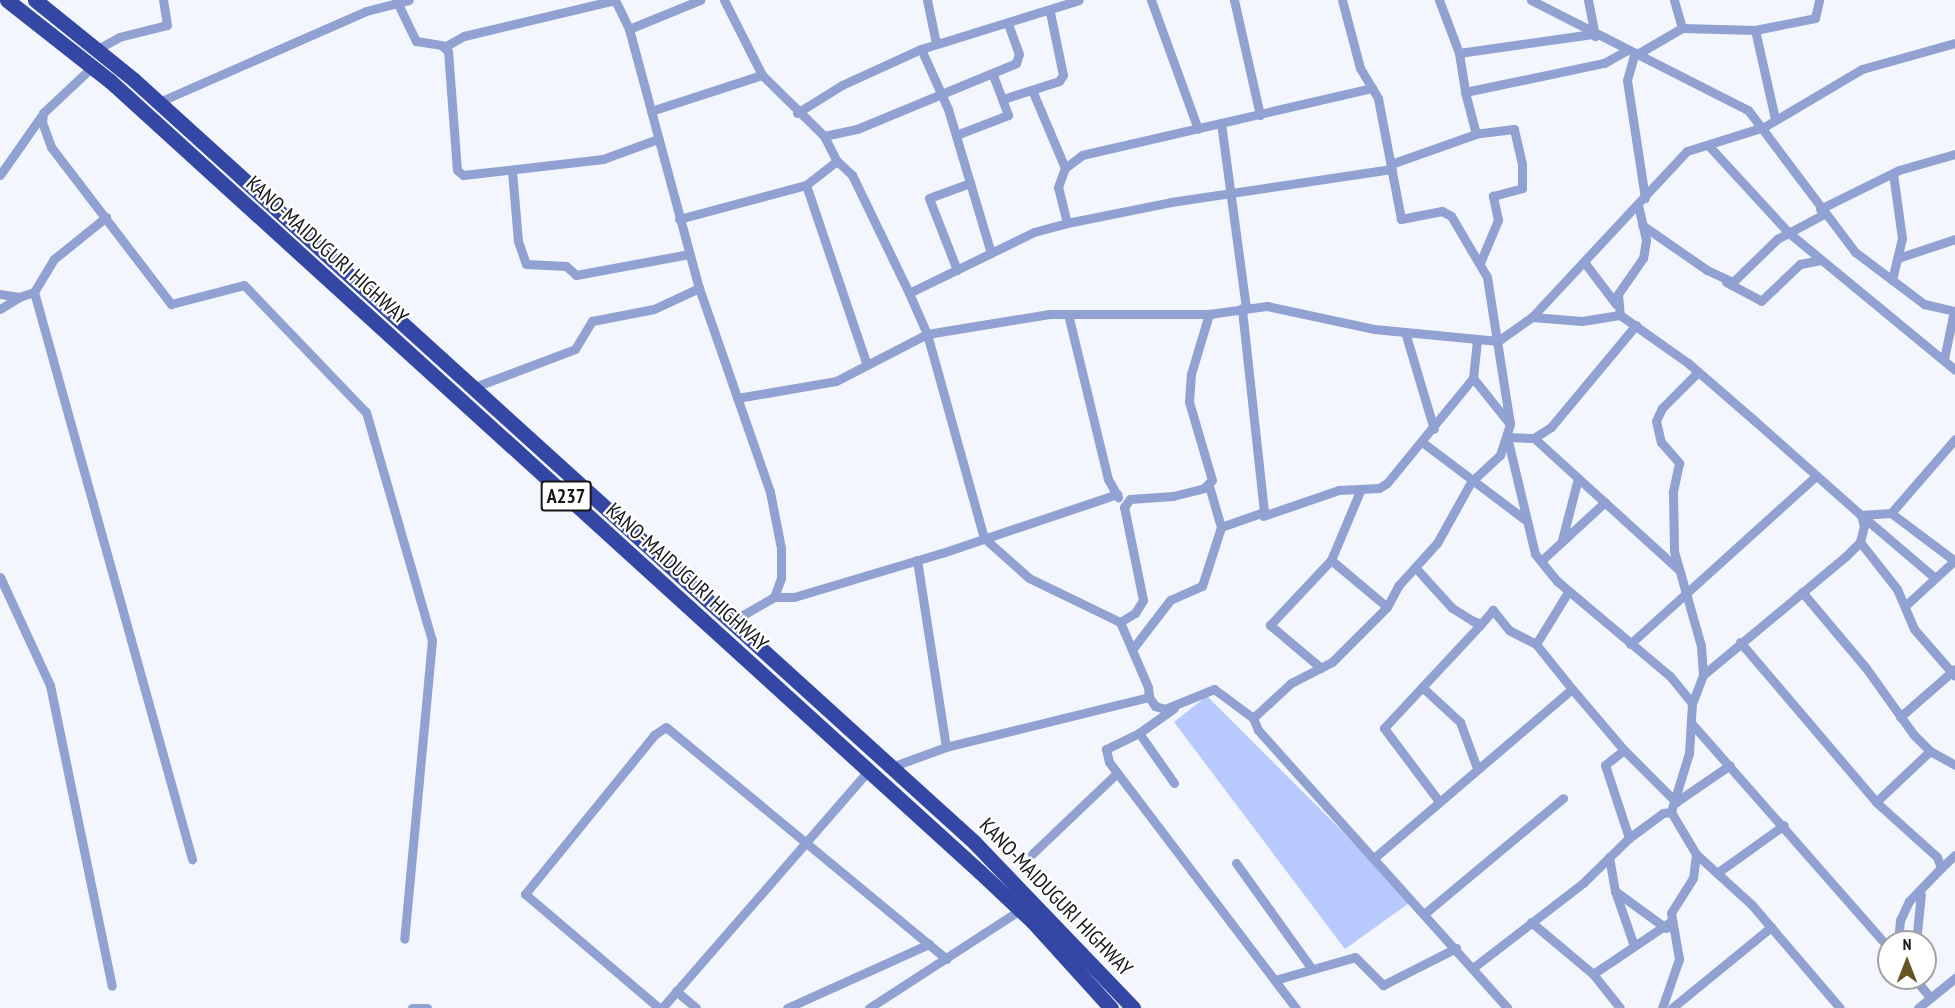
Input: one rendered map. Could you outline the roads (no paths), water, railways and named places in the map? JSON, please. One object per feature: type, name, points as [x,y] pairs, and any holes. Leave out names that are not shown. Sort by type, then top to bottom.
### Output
[{"type":"highway","name":"KANO-MAIDUGURI HIGHWAY","points":[[7,0],[92,67],[868,771],[1021,911],[1110,1008]]},
{"type":"highway","name":"KANO-MAIDUGURI HIGHWAY","points":[[35,0],[159,102],[729,623],[891,767],[1033,898],[1134,1008]]},
{"type":"street","points":[[96,50],[119,37],[167,25],[163,0]]},
{"type":"street","points":[[366,0],[366,11]]},
{"type":"street","points":[[159,102],[366,11],[410,0]]},
{"type":"street","points":[[398,4],[416,41],[444,47],[464,36],[615,0],[629,29],[699,288],[779,528],[781,578],[774,597]]},
{"type":"street","points":[[629,29],[700,0]]},
{"type":"street","points":[[724,0],[762,75],[797,113],[824,136],[837,161],[852,175],[927,334],[984,538],[1029,578],[1120,622],[1134,647],[1149,697],[1155,706],[1165,709],[1214,689],[1253,718],[1258,730],[1474,967],[1507,1008]]},
{"type":"street","points":[[927,0],[936,43]]},
{"type":"street","points":[[797,113],[842,85],[921,49],[1050,12],[1079,0]]},
{"type":"street","points":[[1151,0],[1198,129]]},
{"type":"street","points":[[1234,0],[1260,115]]},
{"type":"street","points":[[1253,718],[1291,683],[1321,668],[1387,607],[1415,567],[1437,543],[1471,482],[1500,454],[1508,437],[1510,424],[1487,277],[1450,216],[1442,212],[1401,219],[1392,166],[1372,88],[1348,34],[1342,0]]},
{"type":"street","points":[[1440,0],[1459,53],[1465,92],[1476,134]]},
{"type":"street","points":[[1531,0],[1630,54],[1748,110],[1764,127],[1822,212],[1855,252],[1924,304],[1954,311],[1952,331],[1944,359]]},
{"type":"street","points":[[1588,0],[1594,35]]},
{"type":"street","points":[[1674,0],[1682,28]]},
{"type":"street","points":[[1465,92],[1604,63],[1630,54],[1682,28],[1755,30],[1815,18],[1818,0]]},
{"type":"street","points":[[1003,99],[1059,81],[1063,75],[1050,12]]},
{"type":"street","points":[[824,136],[857,129],[940,94],[993,75],[1016,63],[1019,54],[1008,23]]},
{"type":"street","points":[[1755,30],[1775,119]]},
{"type":"street","points":[[1459,53],[1594,35]]},
{"type":"street","points":[[737,398],[836,381],[927,334],[1068,314],[1209,314],[1244,307],[1309,312],[1405,332],[1498,341],[1532,317],[1687,151],[1764,127],[1862,69],[1955,43]]},
{"type":"street","points":[[444,47],[452,70],[459,173],[512,171],[603,159],[658,139]]},
{"type":"street","points":[[921,49],[956,135],[991,253]]},
{"type":"street","points":[[1616,304],[1618,294],[1643,258],[1642,201],[1629,113],[1627,80],[1630,54]]},
{"type":"street","points":[[0,175],[43,113],[92,67]]},
{"type":"street","points":[[651,111],[762,75]]},
{"type":"street","points":[[956,135],[1008,115],[993,75]]},
{"type":"street","points":[[1067,223],[1058,187],[1065,168],[1082,154],[1372,88]]},
{"type":"street","points":[[1032,90],[1065,168]]},
{"type":"street","points":[[43,113],[51,147],[171,304],[244,285],[366,412],[432,640],[404,939]]},
{"type":"street","points":[[1221,123],[1244,307],[1263,516]]},
{"type":"street","points":[[909,293],[1034,232],[1067,223],[1392,166],[1476,134],[1514,129],[1522,164],[1522,188],[1493,196],[1498,220],[1480,263]]},
{"type":"street","points":[[1708,145],[1788,233],[1955,370]]},
{"type":"street","points":[[1722,280],[1740,280],[1765,249],[1822,212],[1893,174],[1955,154]]},
{"type":"street","points":[[679,219],[806,185],[837,161]]},
{"type":"street","points":[[512,171],[518,241],[526,264],[566,266],[576,275],[689,254]]},
{"type":"street","points":[[1892,280],[1898,258],[1901,220],[1893,174]]},
{"type":"street","points":[[957,270],[929,198],[970,183]]},
{"type":"street","points":[[806,185],[867,365]]},
{"type":"street","points":[[0,309],[18,297],[34,292],[54,259],[106,217]]},
{"type":"street","points":[[1642,225],[1722,280],[1761,301],[1800,264],[1821,260]]},
{"type":"street","points":[[1898,258],[1955,239]]},
{"type":"street","points":[[1584,262],[1616,304],[1620,315],[1698,372],[1935,578]]},
{"type":"street","points":[[472,388],[575,349],[592,321],[654,309],[699,288]]},
{"type":"street","points":[[34,292],[192,860]]},
{"type":"street","points":[[0,294],[18,297]]},
{"type":"street","points":[[1068,314],[1102,459],[1124,507],[1143,600],[1135,613],[1120,622]]},
{"type":"street","points":[[1134,647],[1170,600],[1202,586],[1221,527],[1209,486],[1205,452],[1189,402],[1191,374],[1209,314]]},
{"type":"street","points":[[1532,317],[1582,321],[1620,315]]},
{"type":"street","points":[[1508,437],[1534,438],[1551,427],[1636,325]]},
{"type":"street","points":[[1405,332],[1434,429]]},
{"type":"street","points":[[1221,527],[1263,516],[1339,490],[1360,490],[1387,483],[1434,429],[1473,378],[1477,339]]},
{"type":"street","points":[[1671,812],[1676,802],[1693,725],[1692,703],[1703,675],[1701,646],[1680,571],[1673,511],[1679,463],[1661,442],[1656,421],[1662,408],[1698,372]]},
{"type":"street","points":[[1473,378],[1510,424]]},
{"type":"street","points":[[1508,437],[1524,519],[1541,561],[1568,591],[1670,676],[1692,703]]},
{"type":"street","points":[[1534,438],[1680,571]]},
{"type":"street","points":[[1891,513],[1955,439]]},
{"type":"street","points":[[1422,442],[1471,482],[1524,519]]},
{"type":"street","points":[[1630,644],[1816,476]]},
{"type":"street","points":[[1562,541],[1578,478]]},
{"type":"street","points":[[1124,507],[1130,499],[1173,496],[1209,486]]},
{"type":"street","points":[[1321,668],[1270,625],[1331,560],[1360,490]]},
{"type":"street","points":[[729,623],[774,597],[794,597],[917,560],[1117,494]]},
{"type":"street","points":[[1541,561],[1605,502]]},
{"type":"street","points":[[1861,514],[1891,513],[1955,561],[1905,606]]},
{"type":"street","points":[[1861,514],[1860,542],[1898,589],[1914,629],[1954,673],[1900,717]]},
{"type":"street","points":[[1703,675],[1860,542]]},
{"type":"street","points":[[917,560],[946,747]]},
{"type":"street","points":[[1331,560],[1387,607]]},
{"type":"street","points":[[1415,567],[1452,608],[1481,624]]},
{"type":"street","points":[[0,577],[50,685],[112,986]]},
{"type":"street","points":[[1536,644],[1568,591]]},
{"type":"street","points":[[1802,591],[1866,668],[1900,717],[1930,752],[1955,765]]},
{"type":"street","points":[[1438,800],[1384,728],[1493,610],[1509,630],[1536,644],[1623,750],[1676,802]]},
{"type":"street","points":[[1740,642],[1876,802],[1937,857],[1941,868]]},
{"type":"street","points":[[1422,687],[1460,722],[1477,768]]},
{"type":"street","points":[[1374,858],[1438,800],[1572,689]]},
{"type":"street","points":[[891,767],[946,747],[1149,697]]},
{"type":"street","points":[[1181,703],[1139,733],[1107,749],[1117,773],[1296,1008]]},
{"type":"street","points":[[1693,725],[1784,825],[1877,934]]},
{"type":"street","points":[[868,771],[807,841],[676,991],[660,1008],[525,894],[654,735],[671,728],[807,841],[946,959]]},
{"type":"street","points":[[1139,733],[1174,783]]},
{"type":"street","points":[[1623,750],[1605,765],[1629,838]]},
{"type":"street","points":[[1876,802],[1930,752]]},
{"type":"street","points":[[1676,802],[1731,765]]},
{"type":"street","points":[[1032,854],[1117,773]]},
{"type":"street","points":[[1424,914],[1563,798]]},
{"type":"street","points":[[1474,967],[1532,922],[1629,838],[1663,813],[1671,812]]},
{"type":"street","points":[[1671,812],[1696,854],[1771,927],[1840,1008]]},
{"type":"street","points":[[1717,873],[1784,825]]},
{"type":"street","points":[[1662,1008],[1679,959],[1668,927],[1676,901],[1693,878],[1696,854]]},
{"type":"street","points":[[1899,930],[1900,920],[1909,901],[1921,894],[1941,868],[1955,855]]},
{"type":"street","points":[[1609,857],[1615,891],[1634,946]]},
{"type":"street","points":[[1236,863],[1312,969]]},
{"type":"street","points":[[1615,891],[1668,927]]},
{"type":"street","points":[[1917,930],[1921,894]]},
{"type":"street","points":[[869,1008],[1021,911],[1033,898]]},
{"type":"street","points":[[1532,922],[1593,974],[1620,1008]]},
{"type":"street","points":[[1593,974],[1634,946],[1668,927]]},
{"type":"street","points":[[1672,1008],[1771,927]]},
{"type":"street","points":[[787,1008],[928,944]]},
{"type":"street","points":[[1275,980],[1354,957],[1383,985],[1456,948]]},
{"type":"street","points":[[1918,1008],[1955,978]]},
{"type":"street","points":[[1924,990],[1931,998]]},
{"type":"street","points":[[676,991],[696,1008]]},
{"type":"street","points":[[412,1008],[427,1008]]}]
